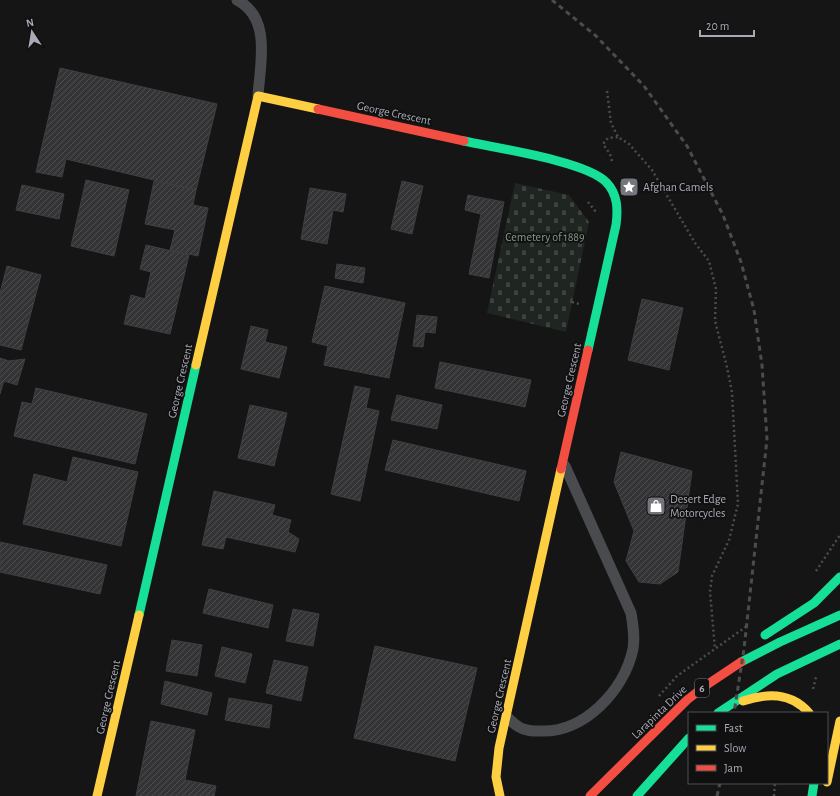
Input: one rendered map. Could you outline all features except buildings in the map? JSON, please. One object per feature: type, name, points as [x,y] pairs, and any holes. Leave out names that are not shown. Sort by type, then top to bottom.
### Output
[{"type":"main road","name":"George Crescent","points":[[97,796],[258,96],[581,166],[595,172],[606,181],[613,192],[617,205],[616,225],[496,767],[500,796]]},
{"type":"main road","points":[[756,641],[814,603],[840,577]]},
{"type":"main road","name":"Larapinta Drive","points":[[590,796],[608,780],[661,724],[688,699],[742,660],[785,638],[840,615]]},
{"type":"main road","points":[[720,712],[771,676],[798,662],[840,644]]},
{"type":"main road","points":[[688,699],[700,681],[731,657]]},
{"type":"main road","points":[[721,712],[759,695],[771,695],[791,698],[806,708],[808,712]]},
{"type":"main road","points":[[828,776],[840,721]]},
{"type":"main road","points":[[637,796],[688,739]]},
{"type":"main road","points":[[812,796],[814,784]]},
{"type":"lane","points":[[237,0],[252,13],[262,37],[258,96]]},
{"type":"lane","points":[[507,717],[520,728],[543,731],[556,730],[582,719],[599,708],[614,690],[626,667],[633,649],[634,629],[631,613],[563,463]]},
{"type":"path","points":[[607,91],[611,123],[618,137],[629,144],[652,170],[695,244],[709,261],[716,289],[715,321],[732,392],[738,504],[729,540],[712,576],[710,592],[715,649]]},
{"type":"path","points":[[613,167],[610,154],[603,144],[608,138],[618,137]]},
{"type":"path","points":[[816,571],[840,535]]},
{"type":"path","points":[[774,796],[775,784]]},
{"type":"green space","name":"Cemetery of 1889","points":[[515,183],[569,195],[589,222],[566,332],[487,313]]},
{"type":"railway","points":[[552,0],[596,36],[644,86],[687,146],[723,215],[741,262],[754,310],[762,365],[767,439],[744,649],[734,712]]},
{"type":"railway","points":[[717,796],[720,784]]},
{"type":"traffic: fast","points":[[464,141],[539,156],[580,168],[595,174],[606,182],[613,192],[616,202],[616,225],[588,350]]},
{"type":"traffic: fast","points":[[139,615],[196,365]]},
{"type":"traffic: fast","points":[[765,635],[814,603],[840,577]]},
{"type":"traffic: fast","points":[[741,662],[780,642],[840,615]]},
{"type":"traffic: fast","points":[[720,712],[777,674],[840,644]]},
{"type":"traffic: fast","points":[[637,796],[688,739]]},
{"type":"traffic: fast","points":[[812,796],[814,784]]},
{"type":"traffic: slow","points":[[196,365],[258,96],[318,109]]},
{"type":"traffic: slow","points":[[500,796],[496,777],[499,748],[561,469]]},
{"type":"traffic: slow","points":[[97,796],[139,615]]},
{"type":"traffic: slow","points":[[743,701],[752,698],[778,696],[794,701],[808,712]]},
{"type":"traffic: slow","points":[[828,777],[840,721]]},
{"type":"traffic: jam","points":[[318,109],[464,141]]},
{"type":"traffic: jam","points":[[561,469],[588,350]]},
{"type":"traffic: jam","points":[[590,796],[687,700],[741,662]]},
{"type":"place","name":"Afghan Camels","points":[[629,187]]},
{"type":"place","name":"Desert Edge Motorcycles","points":[[656,506]]}]
